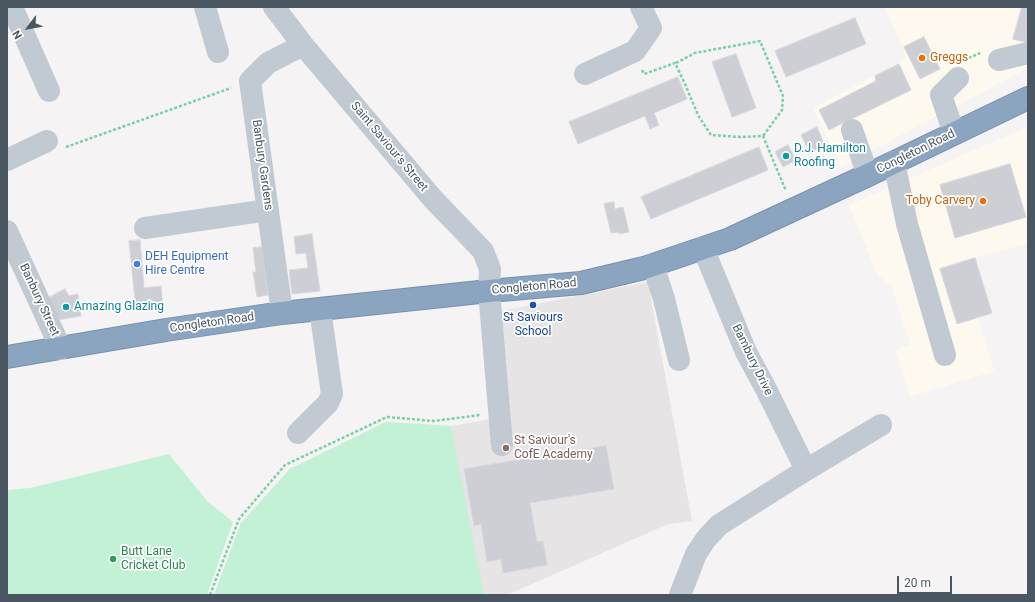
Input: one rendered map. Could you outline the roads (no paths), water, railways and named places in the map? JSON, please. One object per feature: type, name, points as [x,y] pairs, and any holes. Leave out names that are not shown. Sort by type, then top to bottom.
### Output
[{"type":"highway","name":"Congleton Road","points":[[7,357],[166,330],[282,313],[580,283],[653,265],[730,238],[868,175],[1028,98]]},
{"type":"street","points":[[12,7],[49,91]]},
{"type":"street","points":[[205,7],[218,52]]},
{"type":"street","name":"Saint Saviour's Street","points":[[274,7],[303,44],[433,199],[483,251],[490,270],[489,291],[502,445]]},
{"type":"street","points":[[585,74],[635,51],[651,28],[641,7]]},
{"type":"street","name":"Banbury Gardens","points":[[282,313],[250,81],[268,63],[303,44]]},
{"type":"street","points":[[999,60],[1028,53]]},
{"type":"street","points":[[954,133],[941,95],[958,78]]},
{"type":"street","points":[[852,130],[868,175]]},
{"type":"street","points":[[7,160],[47,141]]},
{"type":"street","points":[[894,162],[907,224],[944,354]]},
{"type":"street","points":[[145,228],[268,210]]},
{"type":"street","name":"Banbury Street","points":[[7,231],[61,349]]},
{"type":"street","name":"Bambury Drive","points":[[703,248],[746,352],[806,470]]},
{"type":"street","points":[[653,265],[664,299],[679,360]]},
{"type":"street","points":[[298,433],[328,403],[332,394],[320,309]]},
{"type":"street","points":[[680,595],[696,554],[706,539],[719,525],[881,425]]},
{"type":"place","name":"Greggs","points":[[922,58]]},
{"type":"place","name":"D.J. Hamilton Roofing","points":[[786,156]]},
{"type":"place","name":"Toby Carvery","points":[[983,201]]},
{"type":"place","name":"DEH Equipment Hire Centre","points":[[137,264]]},
{"type":"place","name":"St Saviours School","points":[[533,305]]},
{"type":"place","name":"Amazing Glazing","points":[[66,307]]},
{"type":"place","name":"St Saviour's CofE Academy","points":[[506,448]]},
{"type":"place","name":"Butt Lane Cricket Club","points":[[113,559]]}]
